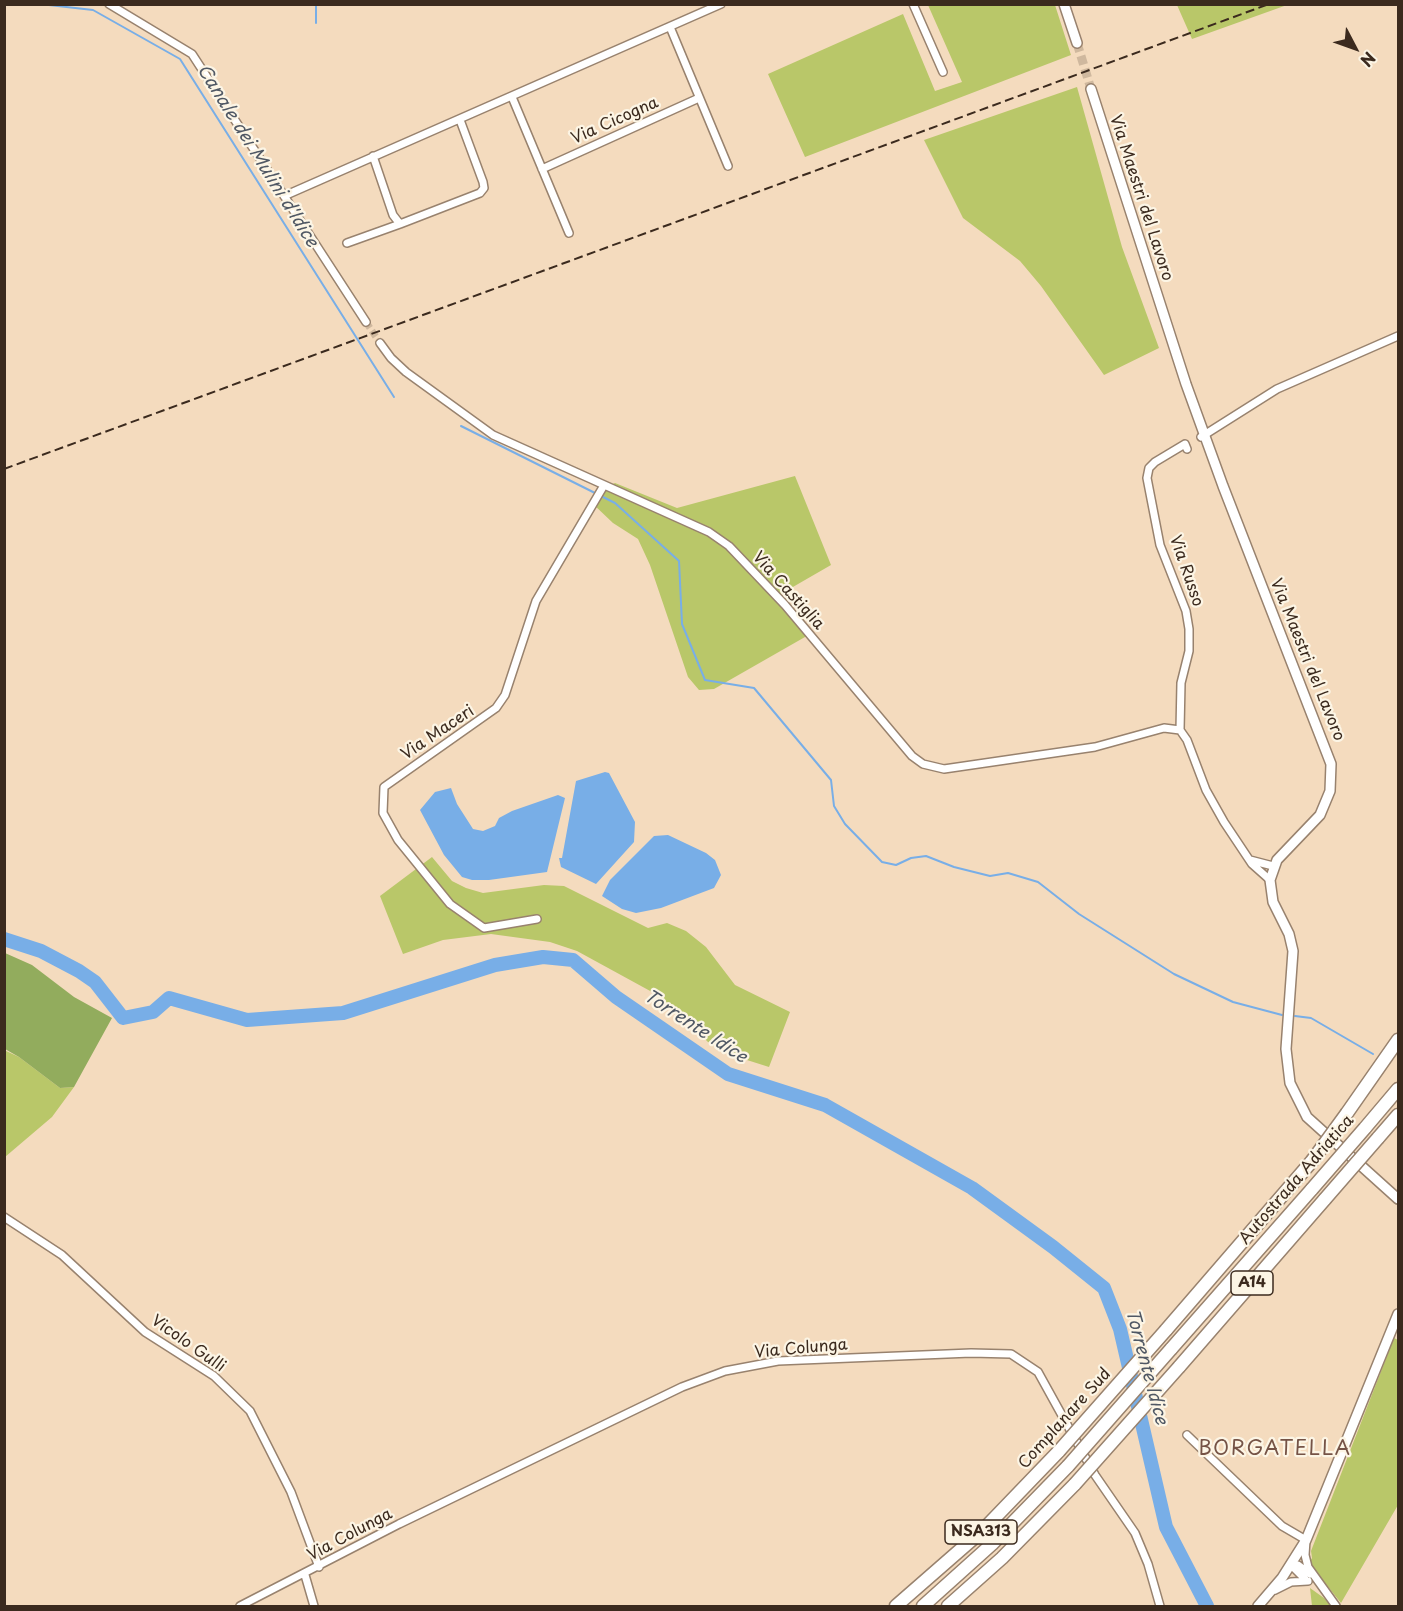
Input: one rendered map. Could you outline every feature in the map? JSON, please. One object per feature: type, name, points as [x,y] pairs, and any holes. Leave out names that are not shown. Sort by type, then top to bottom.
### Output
[{"type":"highway","name":"Complanare Sud","points":[[896,1606],[983,1530],[1059,1451],[1312,1161],[1398,1040]]},
{"type":"highway","name":"Autostrada Adriatica","points":[[923,1606],[992,1544],[1068,1466],[1398,1089]]},
{"type":"highway","name":"Autostrada Adriatica","points":[[948,1606],[1002,1558],[1075,1484],[1398,1115]]},
{"type":"street","points":[[109,4],[192,54],[366,322]]},
{"type":"street","points":[[284,196],[721,4]]},
{"type":"street","points":[[913,4],[943,72]]},
{"type":"street","points":[[1064,4],[1077,43]]},
{"type":"street","points":[[670,27],[728,165]]},
{"type":"street","name":"Via Maestri del Lavoro","points":[[1091,89],[1203,436],[1331,764],[1330,791],[1320,815],[1274,866]]},
{"type":"street","points":[[512,97],[569,233]]},
{"type":"street","name":"Via Cicogna","points":[[542,169],[699,98]]},
{"type":"street","points":[[347,243],[480,193],[484,188],[460,120]]},
{"type":"street","points":[[373,156],[393,214],[400,224]]},
{"type":"street","points":[[1203,436],[1277,389],[1398,336]]},
{"type":"street","name":"Via Castiglia","points":[[380,343],[391,358],[406,372],[493,435],[600,492],[708,532],[729,546],[785,605],[912,756],[931,768],[944,769],[1095,747],[1164,728],[1180,730]]},
{"type":"street","name":"Via Russo","points":[[1187,449],[1185,444],[1161,458],[1149,468],[1147,478],[1160,545],[1186,611],[1189,629],[1189,651],[1181,683],[1180,730],[1187,740],[1212,801],[1248,858],[1270,880]]},
{"type":"street","name":"Via Maceri","points":[[537,919],[484,927],[450,904],[398,840],[383,813],[384,787],[496,708],[505,695],[536,601],[600,492]]},
{"type":"street","points":[[1248,858],[1274,866],[1270,880],[1273,902],[1292,943],[1286,1049],[1287,1073],[1293,1093],[1315,1125],[1398,1199]]},
{"type":"street","name":"Vicolo Gulli","points":[[4,1217],[62,1256],[145,1332],[214,1376],[250,1411],[291,1492],[319,1567]]},
{"type":"street","points":[[1258,1606],[1291,1565],[1306,1540],[1398,1314]]},
{"type":"street","name":"Via Colunga","points":[[240,1606],[305,1575],[399,1524],[672,1392],[725,1371],[778,1361],[1011,1354],[1027,1362],[1044,1380],[1095,1475],[1135,1533],[1148,1564],[1160,1606]]},
{"type":"street","points":[[1187,1435],[1282,1526],[1306,1540]]},
{"type":"street","points":[[1306,1540],[1306,1559],[1311,1579]]},
{"type":"street","points":[[1291,1565],[1302,1567],[1336,1606]]},
{"type":"street","points":[[305,1575],[314,1606]]},
{"type":"street","points":[[1269,1595],[1291,1582],[1311,1579]]},
{"type":"green space","points":[[928,5],[1055,5],[1071,55],[805,157],[768,74],[903,14],[935,91],[962,82]]},
{"type":"green space","points":[[1177,5],[1287,5],[1192,39]]},
{"type":"green space","points":[[1077,87],[1122,247],[1159,348],[1104,375],[1041,286],[1020,261],[963,218],[924,140]]},
{"type":"green space","points":[[795,476],[831,565],[779,595],[812,633],[714,689],[699,690],[688,677],[650,565],[638,539],[613,523],[593,504],[600,490],[615,483],[677,508]]},
{"type":"green space","points":[[432,857],[452,881],[483,893],[544,885],[564,886],[648,928],[667,923],[686,931],[706,947],[735,985],[790,1012],[769,1067],[728,1054],[708,1042],[670,1005],[652,992],[577,951],[550,942],[491,934],[443,940],[403,954],[380,896]]},
{"type":"green space","points":[[5,953],[32,965],[74,997],[112,1018],[74,1087],[60,1088],[5,1049]]},
{"type":"green space","points":[[4,1050],[19,1057],[60,1088],[74,1087],[52,1117],[5,1157]]},
{"type":"green space","points":[[1394,1338],[1398,1340],[1398,1505],[1341,1603],[1309,1563],[1312,1558],[1311,1551]]},
{"type":"green space","points":[[1310,1588],[1324,1598],[1331,1606],[1312,1606]]},
{"type":"water","points":[[605,772],[609,773],[635,822],[634,842],[596,884],[561,867],[559,858],[562,858],[576,781]]},
{"type":"water","points":[[451,788],[457,804],[473,829],[483,831],[495,826],[499,818],[512,811],[558,795],[565,798],[547,872],[489,880],[472,880],[462,877],[444,855],[420,810],[435,792]]},
{"type":"water","points":[[668,835],[706,853],[715,860],[721,875],[714,888],[661,908],[636,913],[622,909],[602,896],[610,880],[654,836]]},
{"type":"waterway","name":"Canale dei Mulini d'Idice","points":[[40,4],[93,10],[180,59],[394,397]]},
{"type":"waterway","points":[[316,4],[316,23]]},
{"type":"waterway","name":"Canale dei Mulini d'Idice","points":[[461,426],[615,503],[679,561],[682,624],[705,680],[754,688],[831,780],[834,806],[845,824],[882,862],[896,865],[911,858],[926,856],[954,867],[990,876],[1008,873],[1038,882],[1079,914],[1174,974],[1233,1002],[1282,1015]]},
{"type":"waterway","name":"Torrente Idice","points":[[4,939],[41,951],[79,971],[95,982],[123,1018],[153,1012],[169,998],[247,1020],[343,1013],[495,965],[543,957],[573,960],[616,997],[728,1074],[825,1105],[972,1188],[1053,1247],[1104,1288],[1120,1329],[1166,1527],[1207,1606]]},
{"type":"waterway","name":"Canale dei Mulini d'Idice","points":[[1295,1016],[1311,1018],[1373,1054]]},
{"type":"tunnel","points":[[1077,43],[1091,89]]},
{"type":"tunnel","points":[[366,322],[380,343]]},
{"type":"railway","points":[[4,469],[1269,4]]},
{"type":"district","name":"BORGATELLA","points":[[1275,1449]]}]
